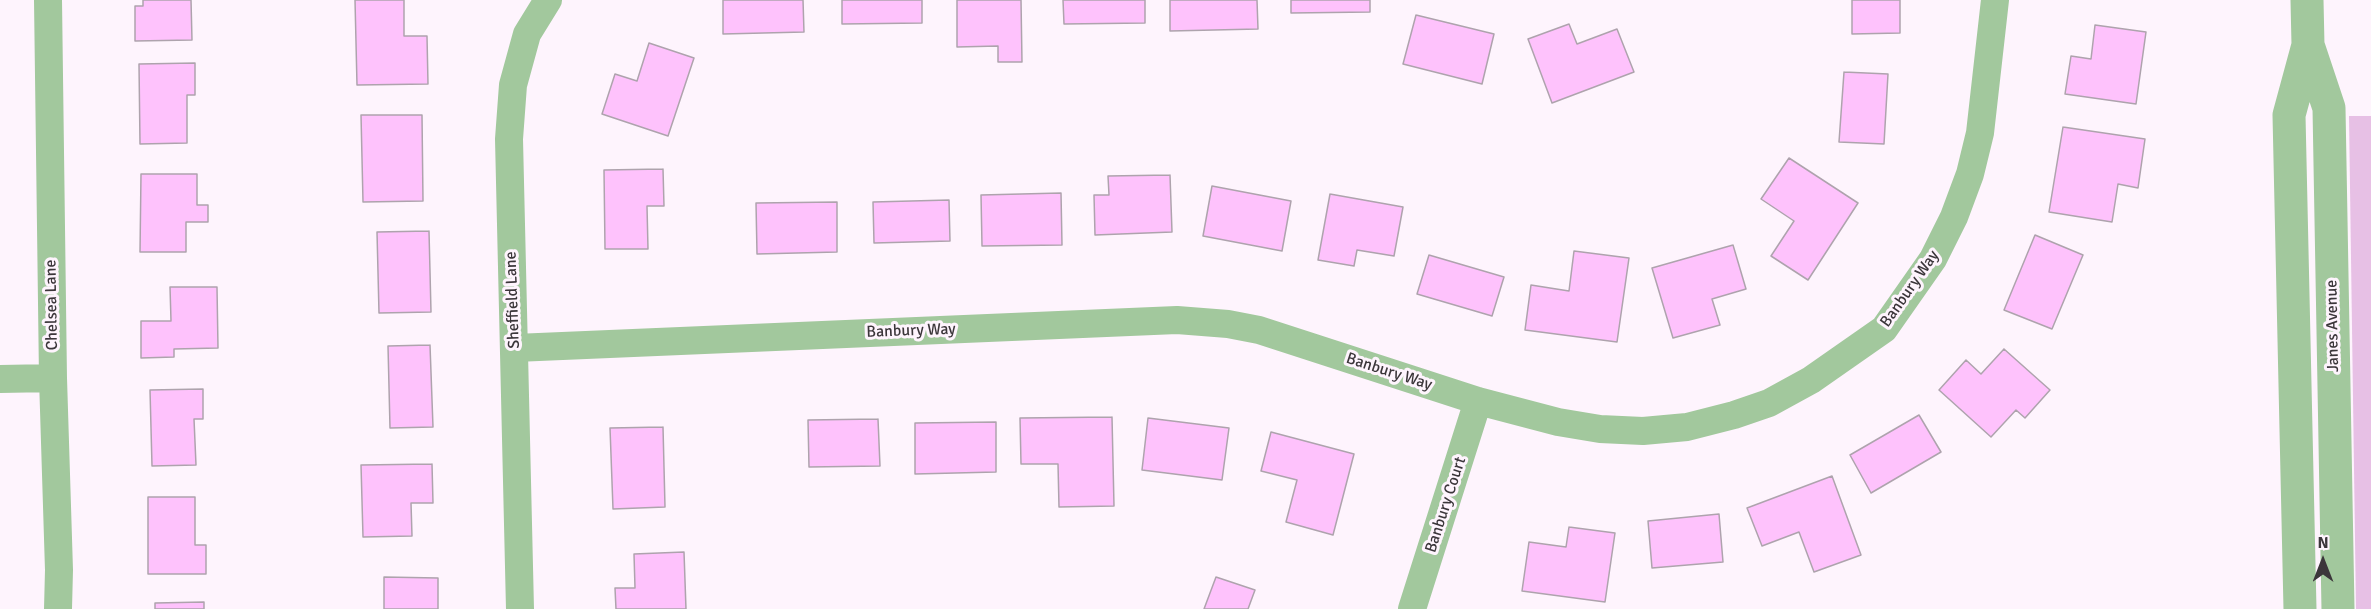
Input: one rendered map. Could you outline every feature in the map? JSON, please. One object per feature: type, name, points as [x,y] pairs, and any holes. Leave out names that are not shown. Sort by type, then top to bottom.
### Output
[{"type":"street","name":"Chelsea Lane","points":[[48,0],[58,609]]},
{"type":"street","name":"Sheffield Lane","points":[[520,609],[509,140],[513,85],[527,34],[548,0]]},
{"type":"street","name":"Banbury Way","points":[[514,348],[1177,320],[1228,324],[1259,330],[1479,401],[1558,422],[1600,429],[1643,430],[1687,427],[1734,415],[1769,402],[1811,380],[1884,329],[1933,259],[1954,217],[1970,174],[1980,133],[1995,0]]},
{"type":"street","name":"Janes Avenue","points":[[2300,609],[2289,115],[2308,45],[2307,0]]},
{"type":"street","name":"Janes Avenue","points":[[2308,45],[2329,108],[2338,609]]},
{"type":"street","points":[[0,379],[53,378]]},
{"type":"street","name":"Banbury Court","points":[[1413,609],[1479,401]]},
{"type":"shaded area","points":[[2349,116],[2371,116],[2371,609],[2356,609]]},
{"type":"building","points":[[143,0],[191,0],[192,40],[135,41],[135,6],[143,6]]},
{"type":"building","points":[[355,0],[404,0],[404,36],[427,36],[428,84],[357,85]]},
{"type":"building","points":[[723,0],[803,0],[804,32],[723,34]]},
{"type":"building","points":[[842,0],[922,0],[922,23],[842,24]]},
{"type":"building","points":[[957,0],[1021,0],[1022,62],[998,62],[998,46],[957,47]]},
{"type":"building","points":[[1063,0],[1145,0],[1145,23],[1064,24]]},
{"type":"building","points":[[1170,0],[1257,0],[1258,29],[1170,31]]},
{"type":"building","points":[[1291,0],[1370,0],[1370,12],[1291,13]]},
{"type":"building","points":[[1852,0],[1900,0],[1900,33],[1852,34]]},
{"type":"building","points":[[1416,15],[1494,34],[1482,84],[1403,64]]},
{"type":"building","points":[[1569,24],[1577,44],[1617,29],[1634,72],[1552,103],[1528,39]]},
{"type":"building","points":[[2095,25],[2146,32],[2136,104],[2065,94],[2071,56],[2091,59]]},
{"type":"building","points":[[649,43],[694,58],[668,136],[602,114],[615,74],[637,81]]},
{"type":"building","points":[[195,63],[195,95],[187,95],[187,143],[140,144],[139,64]]},
{"type":"building","points":[[1844,72],[1888,74],[1884,144],[1839,142]]},
{"type":"building","points":[[361,115],[422,115],[423,201],[363,202]]},
{"type":"building","points":[[2063,127],[2145,139],[2138,188],[2118,184],[2112,222],[2049,212]]},
{"type":"building","points":[[1789,158],[1858,203],[1808,280],[1771,256],[1794,221],[1761,199]]},
{"type":"building","points":[[663,169],[664,206],[647,206],[648,249],[605,249],[604,170]]},
{"type":"building","points":[[141,174],[197,174],[197,205],[208,205],[208,222],[186,222],[186,252],[140,252]]},
{"type":"building","points":[[1170,175],[1172,232],[1095,235],[1094,195],[1109,195],[1108,176]]},
{"type":"building","points":[[1212,186],[1291,201],[1282,251],[1203,236]]},
{"type":"building","points":[[1061,193],[1062,245],[982,246],[981,195]]},
{"type":"building","points":[[1330,194],[1403,207],[1394,256],[1357,250],[1354,266],[1318,260]]},
{"type":"building","points":[[949,200],[950,241],[874,243],[873,202]]},
{"type":"building","points":[[837,202],[837,252],[757,254],[756,203]]},
{"type":"building","points":[[429,231],[431,312],[379,313],[377,232]]},
{"type":"building","points":[[2035,235],[2083,255],[2052,329],[2004,310]]},
{"type":"building","points":[[1733,245],[1746,289],[1712,299],[1720,325],[1673,338],[1652,268]]},
{"type":"building","points":[[1574,251],[1629,258],[1617,342],[1525,330],[1531,285],[1569,291]]},
{"type":"building","points":[[1429,255],[1504,277],[1492,316],[1417,294]]},
{"type":"building","points":[[170,287],[217,287],[218,348],[174,349],[174,357],[141,358],[141,321],[171,321]]},
{"type":"building","points":[[430,345],[433,427],[390,428],[388,346]]},
{"type":"building","points":[[2004,349],[2050,390],[2025,418],[2016,410],[1991,437],[1939,390],[1966,360],[1981,374]]},
{"type":"building","points":[[203,389],[203,419],[194,419],[196,465],[152,466],[150,390]]},
{"type":"building","points":[[1919,415],[1941,452],[1871,493],[1850,455]]},
{"type":"building","points":[[1112,417],[1114,506],[1059,507],[1058,464],[1021,464],[1020,418]]},
{"type":"building","points":[[1148,418],[1229,428],[1222,480],[1142,470]]},
{"type":"building","points":[[878,419],[880,466],[809,467],[808,420]]},
{"type":"building","points":[[996,422],[996,472],[915,474],[915,423]]},
{"type":"building","points":[[663,427],[665,507],[613,509],[610,428]]},
{"type":"building","points":[[1271,432],[1354,454],[1333,535],[1286,522],[1297,480],[1261,471]]},
{"type":"building","points":[[432,464],[433,503],[411,503],[412,536],[363,537],[361,465]]},
{"type":"building","points":[[1832,476],[1861,555],[1814,572],[1799,532],[1762,546],[1747,508]]},
{"type":"building","points":[[148,497],[195,497],[195,545],[206,545],[206,574],[148,574]]},
{"type":"building","points":[[1719,514],[1723,562],[1652,568],[1648,521]]},
{"type":"building","points":[[1569,527],[1615,533],[1605,602],[1522,591],[1529,542],[1566,547]]},
{"type":"building","points":[[684,552],[686,609],[616,609],[615,588],[635,588],[634,554]]},
{"type":"building","points":[[384,577],[438,578],[438,609],[384,609]]},
{"type":"building","points":[[1216,577],[1255,590],[1248,609],[1204,609]]},
{"type":"building","points":[[204,602],[204,609],[155,609],[155,603]]}]
